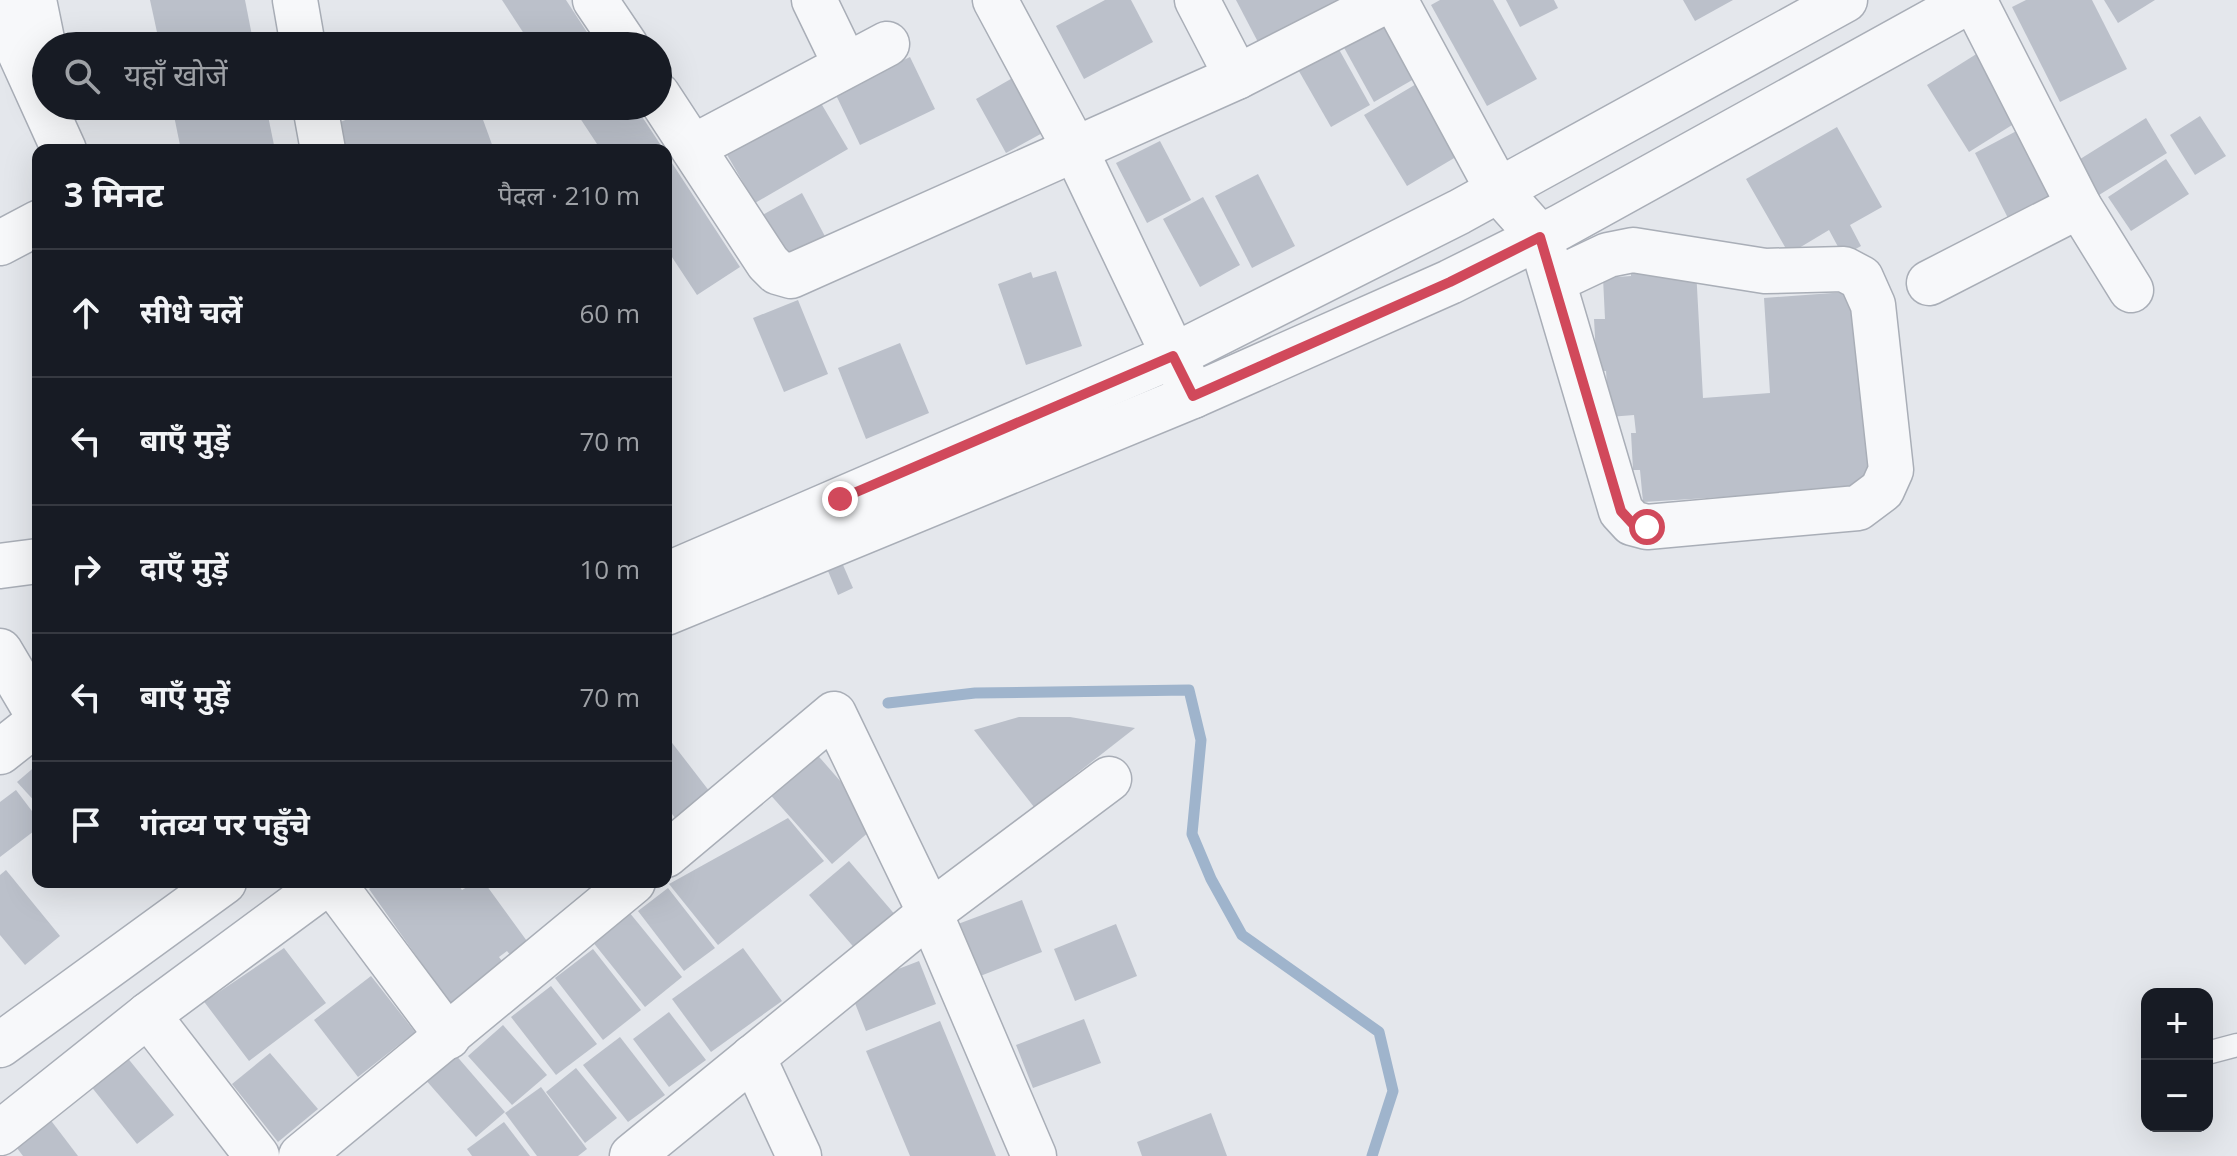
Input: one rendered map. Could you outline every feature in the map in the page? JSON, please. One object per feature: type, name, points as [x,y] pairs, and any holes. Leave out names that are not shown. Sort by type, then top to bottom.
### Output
[{"type":"street","points":[[34,0],[41,32]]},
{"type":"street","points":[[295,0],[301,32]]},
{"type":"street","points":[[814,0],[845,64]]},
{"type":"street","points":[[995,0],[1075,149],[1193,396]]},
{"type":"street","points":[[1197,0],[1237,77]]},
{"type":"street","points":[[672,116],[768,263],[777,272],[791,276],[1237,77],[1388,0]]},
{"type":"street","points":[[1395,0],[1498,190],[1540,237],[1553,281],[1621,511],[1632,523],[1647,527],[1858,508],[1882,490],[1891,470],[1873,305],[1861,278],[1844,269],[1765,271],[1633,250],[1608,255],[1553,281]]},
{"type":"street","points":[[808,535],[1173,356],[1498,190],[1845,0]]},
{"type":"street","points":[[672,609],[756,557],[808,535],[1193,396],[1450,282],[1540,237],[1972,0],[2079,206],[2131,290]]},
{"type":"street","points":[[0,9],[32,80]]},
{"type":"street","points":[[693,147],[887,44]]},
{"type":"street","points":[[50,120],[61,144]]},
{"type":"street","points":[[58,120],[63,144]]},
{"type":"street","points":[[318,120],[322,144]]},
{"type":"street","points":[[1929,283],[2079,206]]},
{"type":"street","points":[[0,243],[32,226]]},
{"type":"street","points":[[672,574],[756,557]]},
{"type":"street","points":[[0,566],[32,562]]},
{"type":"street","points":[[0,651],[32,705]]},
{"type":"street","points":[[672,850],[834,714],[930,913],[1034,1156]]},
{"type":"street","points":[[0,752],[32,727]]},
{"type":"street","points":[[632,1156],[930,913],[1109,779]]},
{"type":"street","points":[[0,1045],[216,888]]},
{"type":"street","points":[[0,1133],[148,1015],[322,888]]},
{"type":"street","points":[[335,888],[448,1037]]},
{"type":"street","points":[[301,1156],[626,888]]},
{"type":"street","points":[[148,1015],[257,1156]]},
{"type":"street","points":[[753,1057],[799,1156]]},
{"type":"lane","points":[[2213,1051],[2237,1045]]},
{"type":"building","points":[[150,0],[245,0],[251,32],[157,32]]},
{"type":"building","points":[[502,0],[566,0],[587,32],[523,32]]},
{"type":"building","points":[[1105,0],[1131,0],[1153,42],[1084,79],[1056,26]]},
{"type":"building","points":[[1236,0],[1345,0],[1259,44]]},
{"type":"building","points":[[1440,0],[1493,0],[1537,79],[1487,106],[1431,5]]},
{"type":"building","points":[[1506,0],[1554,0],[1558,8],[1520,27]]},
{"type":"building","points":[[1683,0],[1733,0],[1695,21]]},
{"type":"building","points":[[2026,0],[2092,0],[2127,69],[2060,102],[2012,7]]},
{"type":"building","points":[[2104,0],[2155,0],[2118,23]]},
{"type":"building","points":[[1382,22],[1414,79],[1374,102],[1342,44]]},
{"type":"building","points":[[1336,44],[1370,105],[1331,127],[1296,66]]},
{"type":"building","points":[[1978,53],[2020,120],[1969,152],[1927,85]]},
{"type":"building","points":[[910,57],[935,109],[860,145],[835,93]]},
{"type":"building","points":[[1016,76],[1046,131],[1006,153],[976,99]]},
{"type":"building","points":[[1423,80],[1466,151],[1407,186],[1364,115]]},
{"type":"building","points":[[815,93],[848,149],[755,203],[722,146]]},
{"type":"building","points":[[2200,116],[2226,156],[2195,175],[2170,135]]},
{"type":"building","points":[[2146,118],[2167,153],[2099,195],[2077,161]]},
{"type":"building","points":[[175,120],[269,120],[274,144],[180,144]]},
{"type":"building","points":[[345,120],[483,120],[492,144],[330,144],[324,128]]},
{"type":"building","points":[[581,120],[644,120],[660,144],[597,144]]},
{"type":"building","points":[[1837,127],[1882,207],[1850,225],[1861,246],[1843,256],[1829,230],[1789,254],[1746,179]]},
{"type":"building","points":[[2024,127],[2060,197],[2010,222],[1975,153]]},
{"type":"building","points":[[1160,141],[1191,200],[1147,223],[1116,163]]},
{"type":"building","points":[[2166,159],[2189,194],[2131,231],[2108,197]]},
{"type":"building","points":[[672,163],[740,267],[697,295],[672,257]]},
{"type":"building","points":[[1258,174],[1295,246],[1252,268],[1215,196]]},
{"type":"building","points":[[802,193],[828,242],[784,267],[757,218]]},
{"type":"building","points":[[1203,197],[1240,265],[1200,287],[1163,219]]},
{"type":"building","points":[[1631,268],[1696,269],[1703,398],[1770,393],[1764,298],[1860,291],[1872,488],[1643,502],[1640,470],[1633,470],[1631,433],[1636,433],[1634,415],[1609,417],[1606,371],[1597,372],[1594,319],[1605,319],[1603,278],[1631,276]]},
{"type":"building","points":[[1056,271],[1082,346],[1026,365],[998,284],[1031,272],[1033,278]]},
{"type":"building","points":[[798,300],[828,374],[784,392],[753,318]]},
{"type":"building","points":[[900,343],[929,413],[866,439],[838,368]]},
{"type":"building","points":[[843,565],[853,588],[838,595],[828,571]]},
{"type":"building","points":[[1019,717],[1070,717],[1135,728],[1034,807],[974,730]]},
{"type":"building","points":[[672,743],[720,805],[685,831],[672,814]]},
{"type":"building","points":[[813,750],[878,824],[832,864],[767,791]]},
{"type":"building","points":[[32,769],[32,798],[17,782]]},
{"type":"building","points":[[16,790],[32,811],[32,833],[0,857],[0,802]]},
{"type":"building","points":[[788,818],[824,861],[718,945],[672,888],[672,882]]},
{"type":"building","points":[[849,861],[897,917],[857,951],[809,895]]},
{"type":"building","points":[[6,870],[60,936],[25,965],[0,935],[0,875]]},
{"type":"building","points":[[488,888],[532,948],[514,960],[507,951],[499,957],[506,966],[451,1005],[369,889]]},
{"type":"building","points":[[668,888],[715,948],[684,971],[638,911]]},
{"type":"building","points":[[1022,900],[1042,952],[970,980],[950,927]]},
{"type":"building","points":[[629,912],[682,977],[645,1007],[592,941]]},
{"type":"building","points":[[1116,924],[1137,976],[1075,1001],[1054,949]]},
{"type":"building","points":[[284,948],[326,1003],[249,1061],[199,995],[208,989],[213,996]]},
{"type":"building","points":[[743,948],[782,1001],[711,1052],[672,999]]},
{"type":"building","points":[[593,949],[641,1010],[603,1040],[555,978]]},
{"type":"building","points":[[919,961],[936,1004],[866,1031],[849,988]]},
{"type":"building","points":[[371,976],[415,1032],[358,1077],[314,1020]]},
{"type":"building","points":[[551,986],[597,1044],[556,1075],[511,1017]]},
{"type":"building","points":[[669,1012],[706,1060],[669,1087],[633,1039]]},
{"type":"building","points":[[1084,1019],[1101,1063],[1033,1088],[1016,1045]]},
{"type":"building","points":[[940,1021],[996,1156],[910,1156],[866,1051]]},
{"type":"building","points":[[503,1025],[547,1075],[512,1105],[468,1056]]},
{"type":"building","points":[[620,1037],[665,1095],[628,1122],[583,1065]]},
{"type":"building","points":[[270,1053],[318,1109],[278,1142],[232,1084]]},
{"type":"building","points":[[454,1053],[505,1112],[476,1137],[424,1078]]},
{"type":"building","points":[[126,1056],[174,1115],[137,1144],[90,1085]]},
{"type":"building","points":[[576,1068],[617,1118],[585,1143],[546,1092]]},
{"type":"building","points":[[541,1087],[587,1149],[578,1156],[537,1156],[505,1113]]},
{"type":"building","points":[[1211,1113],[1227,1156],[1142,1156],[1137,1142]]},
{"type":"building","points":[[46,1114],[78,1156],[23,1156],[11,1140]]},
{"type":"building","points":[[504,1122],[530,1156],[472,1156],[467,1149]]},
{"type":"waterway","points":[[888,703],[975,693],[1189,690],[1201,740],[1192,834],[1211,879],[1242,935],[1379,1032],[1393,1091],[1372,1156]]},
{"type":"route","points":[[840,499],[1173,356],[1193,396],[1450,282],[1540,237],[1621,511],[1632,523],[1647,527]]}]
